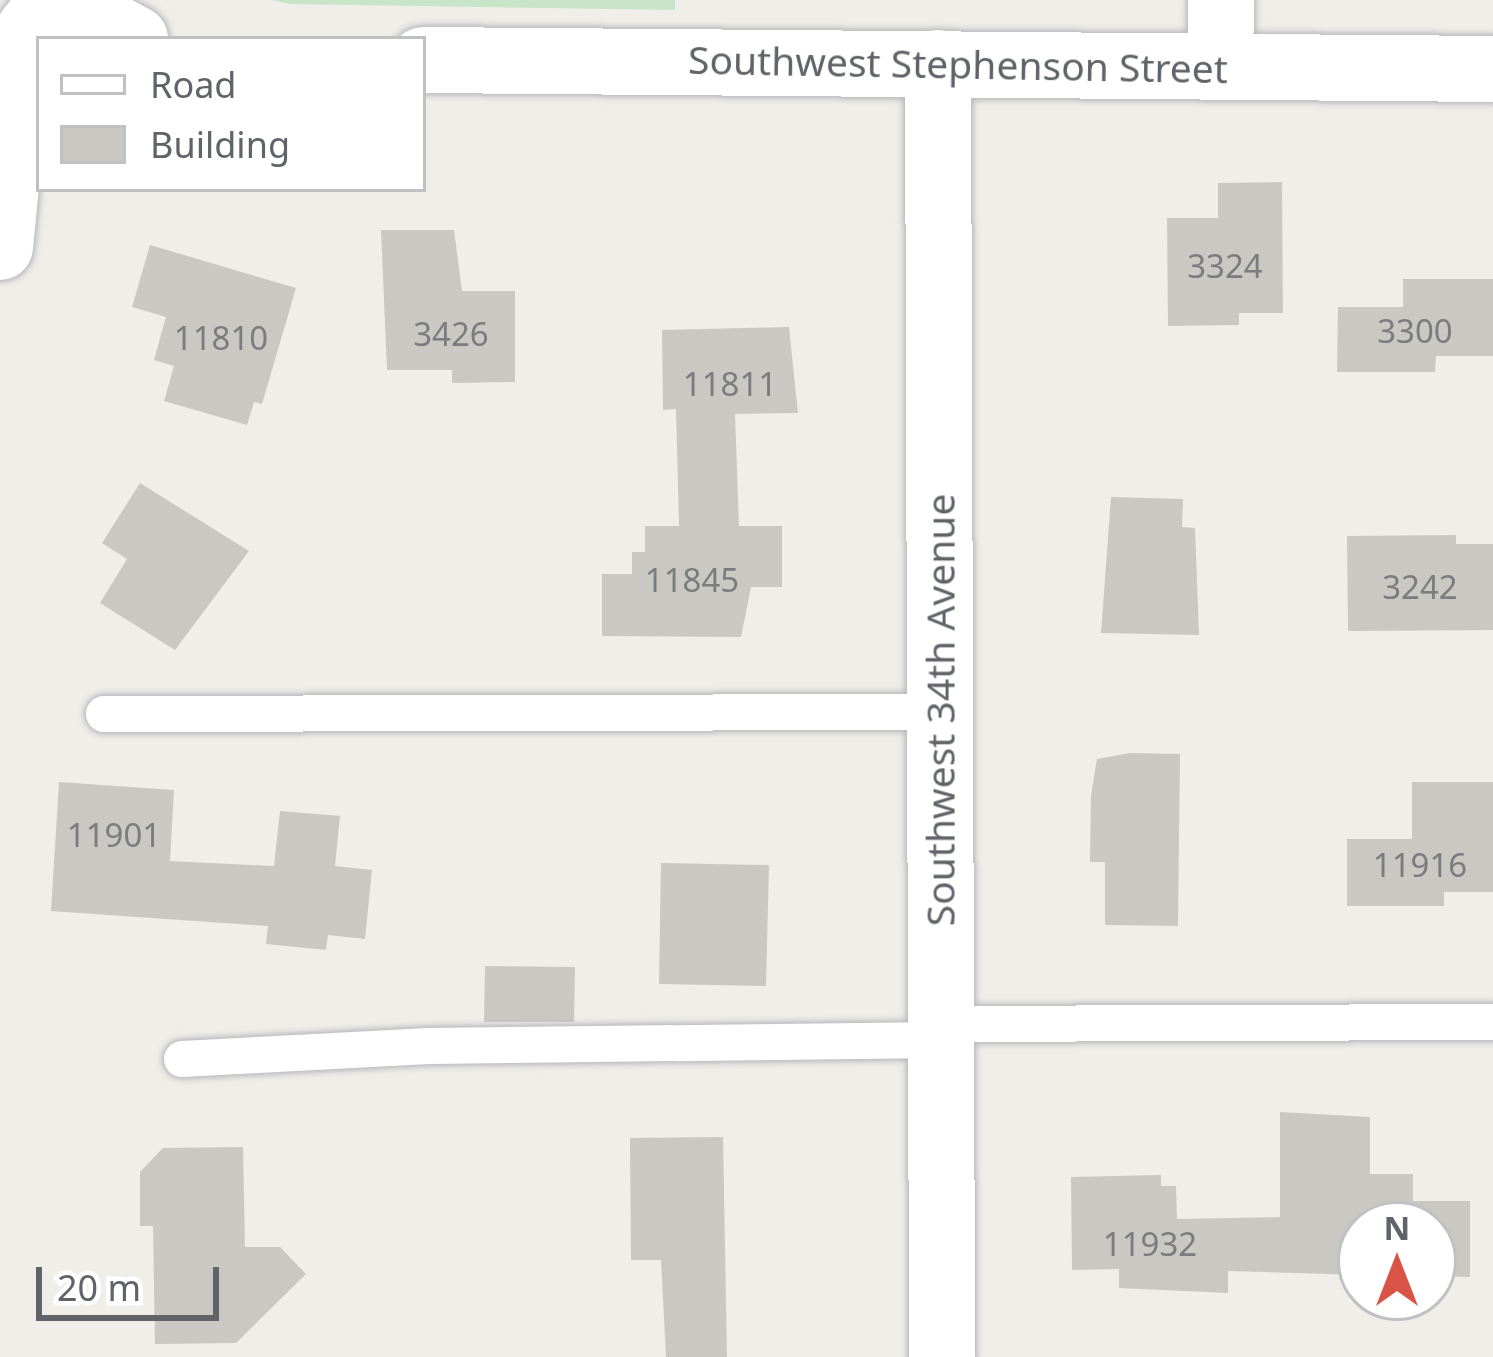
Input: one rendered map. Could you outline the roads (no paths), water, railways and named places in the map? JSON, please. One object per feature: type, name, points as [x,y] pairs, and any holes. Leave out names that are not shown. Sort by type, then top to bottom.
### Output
[{"type":"street","points":[[0,247],[18,65],[30,29],[52,0]]},
{"type":"street","points":[[63,0],[129,36]]},
{"type":"street","points":[[1220,66],[1221,0]]},
{"type":"street","name":"Southwest Stephenson Street","points":[[426,60],[1493,69]]},
{"type":"street","name":"Southwest 34th Avenue","points":[[938,63],[942,1357]]},
{"type":"lane","points":[[104,714],[940,712]]},
{"type":"lane","points":[[182,1059],[429,1046],[1493,1022]]}]
